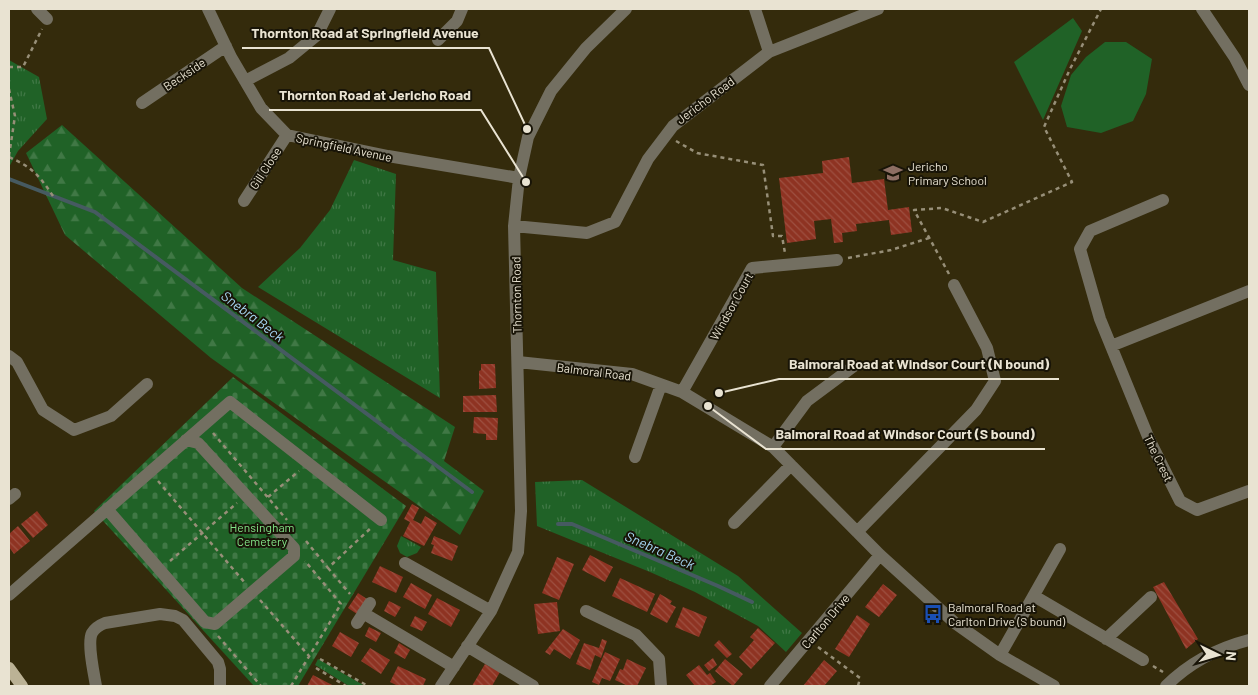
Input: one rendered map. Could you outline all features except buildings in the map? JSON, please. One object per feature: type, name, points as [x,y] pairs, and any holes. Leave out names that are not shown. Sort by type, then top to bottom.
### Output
[{"type":"main road","points":[[9,668],[22,686]]},
{"type":"street","points":[[36,9],[47,20]]},
{"type":"street","name":"Springfield Avenue","points":[[208,9],[226,46],[261,108],[287,134],[388,156],[518,178]]},
{"type":"street","points":[[245,81],[289,58],[317,34],[330,9]]},
{"type":"street","points":[[438,40],[457,22],[462,9]]},
{"type":"street","name":"Thornton Road","points":[[441,686],[491,611],[518,552],[521,511],[514,226],[518,178],[528,137],[551,92],[586,48],[626,9]]},
{"type":"street","points":[[755,9],[769,52]]},
{"type":"street","name":"Jericho Road","points":[[514,226],[587,233],[615,222],[648,159],[672,126],[769,52],[878,9]]},
{"type":"street","points":[[1202,9],[1236,58],[1249,85]]},
{"type":"street","name":"Beckside","points":[[142,103],[226,46]]},
{"type":"street","name":"Gill Close","points":[[244,201],[287,134]]},
{"type":"street","name":"The Crest","points":[[1163,200],[1090,231],[1080,249],[1100,319],[1149,439],[1180,501],[1197,510],[1249,491]]},
{"type":"street","name":"Windsor Court","points":[[682,392],[752,268],[837,260]]},
{"type":"street","points":[[857,532],[976,410],[995,381],[987,348],[954,285]]},
{"type":"street","points":[[1111,346],[1249,291]]},
{"type":"street","points":[[9,356],[17,362],[43,410],[74,430],[111,416],[147,384]]},
{"type":"street","name":"Balmoral Road","points":[[518,362],[632,374],[682,392],[773,447],[880,555],[955,623],[979,642],[1054,686]]},
{"type":"street","points":[[773,447],[807,400],[854,366]]},
{"type":"street","points":[[636,457],[661,385]]},
{"type":"street","points":[[9,595],[230,402],[381,520]]},
{"type":"street","points":[[107,509],[205,622],[215,624],[294,556],[294,548],[198,443],[186,440]]},
{"type":"street","points":[[734,523],[790,465]]},
{"type":"street","points":[[1000,655],[1060,549]]},
{"type":"street","name":"Carlton Drive","points":[[770,686],[880,555]]},
{"type":"street","points":[[414,563],[491,611]]},
{"type":"street","points":[[1034,596],[1143,660]]},
{"type":"street","points":[[1106,638],[1151,597]]},
{"type":"street","points":[[586,611],[636,635],[659,659],[661,686]]},
{"type":"street","points":[[363,613],[454,667]]},
{"type":"street","points":[[96,686],[90,641],[92,633],[105,623],[160,614],[175,616],[183,620],[212,653],[220,669],[220,686]]},
{"type":"street","points":[[1170,682],[1207,655],[1249,640]]},
{"type":"street","points":[[467,646],[533,686]]},
{"type":"path","points":[[954,285],[914,210],[942,208],[983,222],[1072,182],[1044,127],[1070,69],[1101,9]]},
{"type":"path","points":[[9,67],[23,67],[47,20]]},
{"type":"path","points":[[9,90],[15,116],[9,157],[26,164],[38,174],[53,196]]},
{"type":"path","points":[[666,135],[697,153],[763,165],[773,236],[782,236],[787,265]]},
{"type":"path","points":[[837,260],[891,250],[929,238]]},
{"type":"path","points":[[205,424],[292,525]]},
{"type":"path","points":[[268,497],[308,463]]},
{"type":"path","points":[[150,472],[309,656]]},
{"type":"path","points":[[160,570],[246,495]]},
{"type":"path","points":[[328,568],[381,520]]},
{"type":"path","points":[[304,539],[350,594]]},
{"type":"path","points":[[291,686],[341,604],[294,548]]},
{"type":"path","points":[[205,622],[261,686]]},
{"type":"path","points":[[809,640],[860,678],[858,686]]},
{"type":"path","points":[[320,659],[368,686]]},
{"type":"path","points":[[1143,660],[1170,682]]},
{"type":"path","points":[[316,668],[346,686]]},
{"type":"green space","points":[[1073,18],[1082,31],[1043,120],[1014,62]]},
{"type":"green space","points":[[1105,42],[1126,42],[1152,59],[1146,94],[1133,121],[1101,133],[1067,127],[1061,106],[1071,75],[1086,57]]},
{"type":"green space","points":[[9,60],[39,77],[47,119],[18,151],[9,167]]},
{"type":"green space","points":[[62,125],[242,288],[455,427],[444,461],[484,491],[460,535],[211,358],[65,235],[26,153]]},
{"type":"green space","points":[[354,160],[396,174],[393,260],[436,272],[440,398],[258,287],[300,248],[330,210]]},
{"type":"green space","name":"Hensingham Cemetery","points":[[233,377],[406,506],[298,686],[254,686],[94,511]]},
{"type":"green space","points":[[582,480],[738,576],[802,633],[786,652],[758,626],[695,592],[537,526],[535,482]]},
{"type":"green space","points":[[401,536],[421,547],[417,553],[407,557],[400,553],[397,546]]},
{"type":"green space","points":[[318,659],[365,686],[349,686],[315,665]]},
{"type":"waterway","name":"Snebra Beck","points":[[9,179],[95,212],[472,492]]},
{"type":"waterway","name":"Snebra Beck","points":[[558,524],[572,524],[752,602]]},
{"type":"place","name":"Thornton Road at Springfield Avenue","points":[[527,129]]},
{"type":"place","name":"Jericho Primary School","points":[[893,173]]},
{"type":"place","name":"Thornton Road at Jericho Road","points":[[526,182]]},
{"type":"place","name":"Balmoral Road at Windsor Court (N bound)","points":[[719,393]]},
{"type":"place","name":"Balmoral Road at Windsor Court (S bound)","points":[[708,406]]},
{"type":"place","name":"Balmoral Road at Carlton Drive (S bound)","points":[[933,614]]}]
